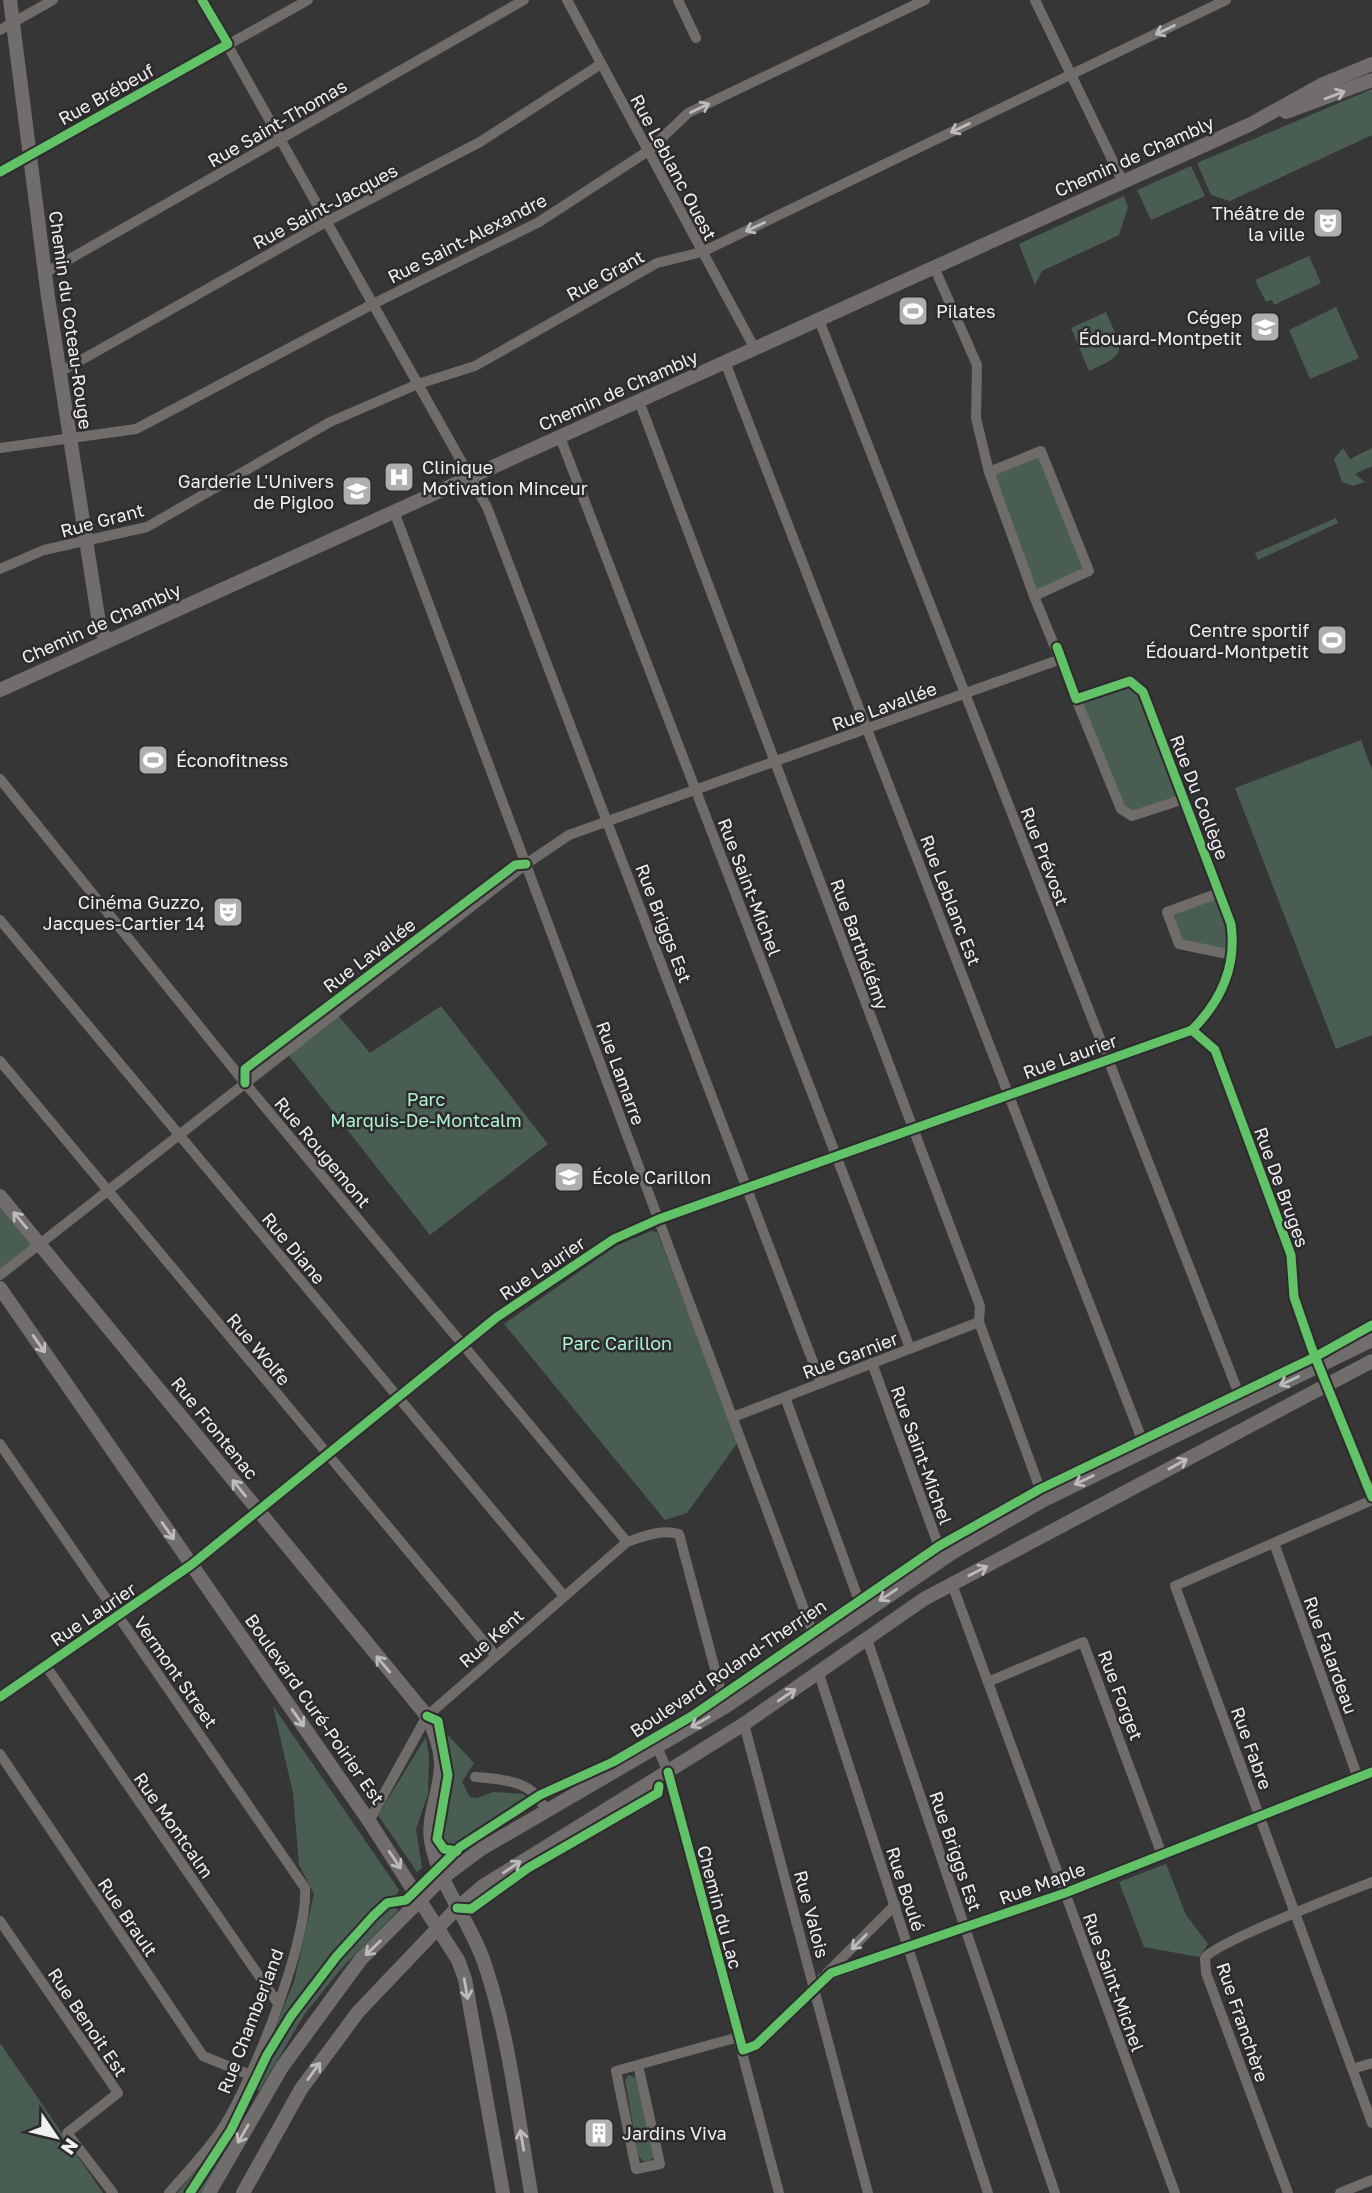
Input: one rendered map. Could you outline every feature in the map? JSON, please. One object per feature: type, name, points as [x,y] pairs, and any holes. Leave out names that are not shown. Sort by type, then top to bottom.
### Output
[{"type":"main road","name":"Chemin du Coteau-Rouge","points":[[10,0],[69,440],[99,623],[106,642]]},
{"type":"main road","name":"Chemin de Chambly","points":[[1251,124],[1321,85],[1372,64]]},
{"type":"main road","name":"Chemin de Chambly","points":[[0,690],[395,514],[471,477],[1251,124],[1372,80]]},
{"type":"main road","name":"Rue Frontenac","points":[[0,1196],[427,1716],[439,1743],[441,1764],[431,1821],[431,1841],[441,1879]]},
{"type":"main road","name":"Boulevard Curé-Poirier Est","points":[[0,1288],[369,1821],[458,1960],[465,1979],[503,2193]]},
{"type":"main road","name":"Boulevard Roland-Therrien","points":[[209,2193],[282,2067],[361,1959],[441,1879],[481,1849],[545,1810],[622,1770],[725,1707],[943,1558],[1044,1500],[1372,1340]]},
{"type":"main road","points":[[243,2193],[301,2089],[358,2012],[457,1908],[524,1858],[744,1724],[952,1584],[1372,1361]]},
{"type":"main road","points":[[441,1879],[486,1965],[502,2024],[531,2193]]},
{"type":"street","points":[[0,30],[53,0]]},
{"type":"street","name":"Rue Briggs Est","points":[[202,0],[487,507],[609,821],[821,1383]]},
{"type":"street","name":"Rue Brébeuf","points":[[0,172],[308,0]]},
{"type":"street","name":"Rue Saint-Thomas","points":[[45,273],[524,0]]},
{"type":"street","name":"Rue Leblanc Ouest","points":[[567,0],[754,349]]},
{"type":"street","points":[[679,0],[696,38]]},
{"type":"street","name":"Rue Saint-Alexandre","points":[[0,448],[136,429],[373,304],[539,222],[648,151],[688,113],[925,0]]},
{"type":"street","points":[[1035,0],[1123,182]]},
{"type":"street","name":"Rue Grant","points":[[0,569],[44,550],[85,543],[147,527],[330,422],[418,384],[475,366],[657,263],[702,252],[1226,0]]},
{"type":"street","name":"Rue Saint-Jacques","points":[[60,372],[326,222],[480,142],[601,64]]},
{"type":"street","name":"Rue Du Collège","points":[[934,267],[977,365],[976,418],[989,472],[1034,596],[1121,810],[1132,816],[1184,799]]},
{"type":"street","name":"Rue Prévost","points":[[819,320],[1242,1402]]},
{"type":"street","name":"Rue Leblanc Est","points":[[724,362],[1146,1450]]},
{"type":"street","name":"Rue Barthélémy","points":[[639,401],[980,1306],[979,1322],[1044,1500]]},
{"type":"street","name":"Rue Saint-Michel","points":[[560,437],[911,1348]]},
{"type":"street","points":[[989,472],[1041,452],[1089,571],[1034,596]]},
{"type":"street","name":"Rue Lamarre","points":[[395,514],[817,1644]]},
{"type":"street","name":"Rue Lavallée","points":[[0,1275],[526,864],[569,835],[1061,659]]},
{"type":"street","name":"Rue Du Collège","points":[[1076,699],[1130,681],[1138,685],[1231,923],[1233,955],[1226,983],[1215,1003],[1192,1030]]},
{"type":"street","name":"Rue Rougemont","points":[[0,779],[246,1083],[627,1542]]},
{"type":"street","points":[[1219,893],[1167,912],[1179,944],[1233,955]]},
{"type":"street","name":"Rue Diane","points":[[0,920],[564,1596]]},
{"type":"street","name":"Rue Laurier","points":[[0,1697],[191,1565],[464,1345],[552,1278],[614,1239],[659,1219],[1192,1030]]},
{"type":"street","name":"Rue De Bruges","points":[[1192,1030],[1215,1050],[1223,1070],[1291,1255],[1294,1297],[1372,1499]]},
{"type":"street","name":"Rue Wolfe","points":[[0,1061],[327,1457],[495,1655]]},
{"type":"street","name":"Rue Garnier","points":[[733,1417],[979,1322]]},
{"type":"street","name":"Rue Saint-Michel","points":[[872,1363],[943,1558]]},
{"type":"street","points":[[785,1397],[863,1612]]},
{"type":"street","name":"Vermont Street","points":[[0,1444],[303,1883]]},
{"type":"street","name":"Rue Fabre","points":[[1372,1499],[1175,1586],[1372,2123]]},
{"type":"street","name":"Rue Kent","points":[[369,1821],[427,1716],[627,1542],[667,1531],[680,1534],[725,1707]]},
{"type":"street","name":"Rue Falardeau","points":[[1274,1543],[1358,1778]]},
{"type":"street","name":"Rue Saint-Michel","points":[[952,1584],[990,1681],[1175,2193]]},
{"type":"street","name":"Rue Briggs Est","points":[[867,1639],[1055,2193]]},
{"type":"street","name":"Rue Forget","points":[[990,1681],[1083,1642],[1162,1855]]},
{"type":"street","name":"Rue Montcalm","points":[[46,1666],[277,2002]]},
{"type":"street","name":"Rue Boulé","points":[[819,1674],[988,2193]]},
{"type":"street","name":"Rue Valois","points":[[744,1724],[819,1982],[868,2193]]},
{"type":"street","name":"Chemin du Lac","points":[[657,1747],[668,1772],[779,2193]]},
{"type":"street","name":"Rue Brault","points":[[0,1754],[203,2056],[250,2075]]},
{"type":"street","name":"Rue Maple","points":[[819,1982],[908,1947],[1065,1893],[1372,1773]]},
{"type":"street","points":[[475,1777],[529,1788],[540,1795],[545,1810]]},
{"type":"street","points":[[1296,1913],[1372,1882]]},
{"type":"street","name":"Rue Chamberland","points":[[169,2193],[224,2126],[250,2075],[277,2002],[303,1918],[306,1900],[303,1883]]},
{"type":"street","name":"Rue Maple","points":[[743,2050],[756,2045],[895,1905]]},
{"type":"street","name":"Rue Franchère","points":[[1288,2193],[1204,1965],[1207,1954],[1215,1948],[1296,1913]]},
{"type":"street","name":"Rue Benoit Est","points":[[0,1921],[118,2093],[67,2133],[113,2193]]},
{"type":"street","points":[[638,2065],[660,2164],[636,2169],[616,2071],[739,2037]]},
{"type":"street","points":[[1352,2069],[1372,2063]]},
{"type":"street","points":[[1340,2193],[1372,2180]]},
{"type":"green space","points":[[1372,89],[1372,135],[1230,201],[1211,195],[1197,163]]},
{"type":"green space","points":[[1191,166],[1205,196],[1151,220],[1137,190]]},
{"type":"green space","points":[[1124,196],[1128,207],[1119,235],[1042,271],[1035,285],[1019,244]]},
{"type":"green space","points":[[1309,256],[1321,283],[1274,305],[1272,300],[1266,302],[1255,280]]},
{"type":"green space","points":[[1336,307],[1359,358],[1310,379],[1289,330]]},
{"type":"green space","points":[[1106,312],[1119,349],[1112,360],[1089,371],[1071,328]]},
{"type":"green space","points":[[1343,448],[1350,459],[1372,448],[1372,466],[1355,474],[1365,482],[1353,486],[1342,482],[1334,459]]},
{"type":"green space","points":[[1041,451],[1089,571],[1034,596],[989,472]]},
{"type":"green space","points":[[1336,518],[1338,523],[1258,560],[1255,553]]},
{"type":"green space","points":[[1130,681],[1138,685],[1184,799],[1126,815],[1076,699]]},
{"type":"green space","points":[[1361,740],[1372,770],[1372,1035],[1336,1049],[1235,788]]},
{"type":"green space","points":[[1219,893],[1231,924],[1233,955],[1179,944],[1167,912]]},
{"type":"green space","name":"Parc Marquis-De-Montcalm","points":[[441,1006],[548,1144],[430,1235],[286,1052],[336,1013],[370,1053]]},
{"type":"green space","points":[[0,1196],[40,1243],[0,1275]]},
{"type":"green space","name":"Parc Carillon","points":[[651,1231],[657,1232],[738,1442],[687,1513],[665,1520],[504,1324],[616,1246]]},
{"type":"green space","points":[[273,1706],[399,1890],[394,1901],[398,1911],[340,1970],[304,2015],[259,2091],[250,2087],[294,1982],[314,1894],[299,1865],[293,1793]]},
{"type":"green space","points":[[445,1732],[474,1763],[462,1782],[470,1797],[477,1798],[493,1792],[524,1794],[527,1801],[454,1848],[442,1842],[439,1836],[450,1781]]},
{"type":"green space","points":[[426,1737],[429,1757],[428,1794],[416,1829],[422,1868],[417,1872],[378,1815]]},
{"type":"green space","points":[[1166,1864],[1186,1915],[1208,1944],[1199,1957],[1144,1947],[1119,1882]]},
{"type":"green space","points":[[0,2043],[103,2193],[0,2193]]},
{"type":"green space","points":[[629,2075],[636,2078],[655,2156],[649,2162],[643,2161],[638,2155],[625,2080]]},
{"type":"green space","points":[[211,2153],[221,2158],[202,2193],[177,2193]]},
{"type":"cycle path","points":[[0,172],[228,44],[202,0]]},
{"type":"cycle path","points":[[0,1697],[191,1565],[497,1317],[614,1239],[659,1219],[1192,1030],[1212,1007],[1225,982],[1232,954],[1231,924],[1143,692],[1130,681],[1076,699],[1057,647]]},
{"type":"cycle path","points":[[245,1083],[245,1069],[515,865],[526,864]]},
{"type":"cycle path","points":[[1192,1030],[1215,1050],[1291,1255],[1294,1297],[1312,1349],[1372,1497]]},
{"type":"cycle path","points":[[190,2193],[231,2130],[267,2055],[291,2016],[336,1957],[387,1903],[406,1900],[460,1847],[540,1795],[613,1762],[692,1716],[939,1546],[1040,1489],[1315,1357],[1372,1325]]},
{"type":"cycle path","points":[[427,1716],[438,1721],[448,1775],[437,1839],[444,1849],[457,1851]]},
{"type":"cycle path","points":[[668,1772],[743,2050],[756,2045],[831,1973],[1065,1893],[1372,1772]]},
{"type":"cycle path","points":[[457,1908],[471,1909],[528,1868],[658,1793],[659,1786]]},
{"type":"place","name":"Théâtre de la ville","points":[[1328,223]]},
{"type":"place","name":"Pilates","points":[[913,311]]},
{"type":"place","name":"Cégep Édouard-Montpetit","points":[[1265,327]]},
{"type":"place","name":"Clinique Motivation Minceur","points":[[399,477]]},
{"type":"place","name":"Garderie L'Univers de Pigloo","points":[[357,491]]},
{"type":"place","name":"Centre sportif Édouard-Montpetit","points":[[1332,640]]},
{"type":"place","name":"Éconofitness","points":[[153,760]]},
{"type":"place","name":"Cinéma Guzzo, Jacques-Cartier 14","points":[[228,912]]},
{"type":"place","name":"École Carillon","points":[[569,1177]]},
{"type":"place","name":"Jardins Viva","points":[[599,2133]]}]
